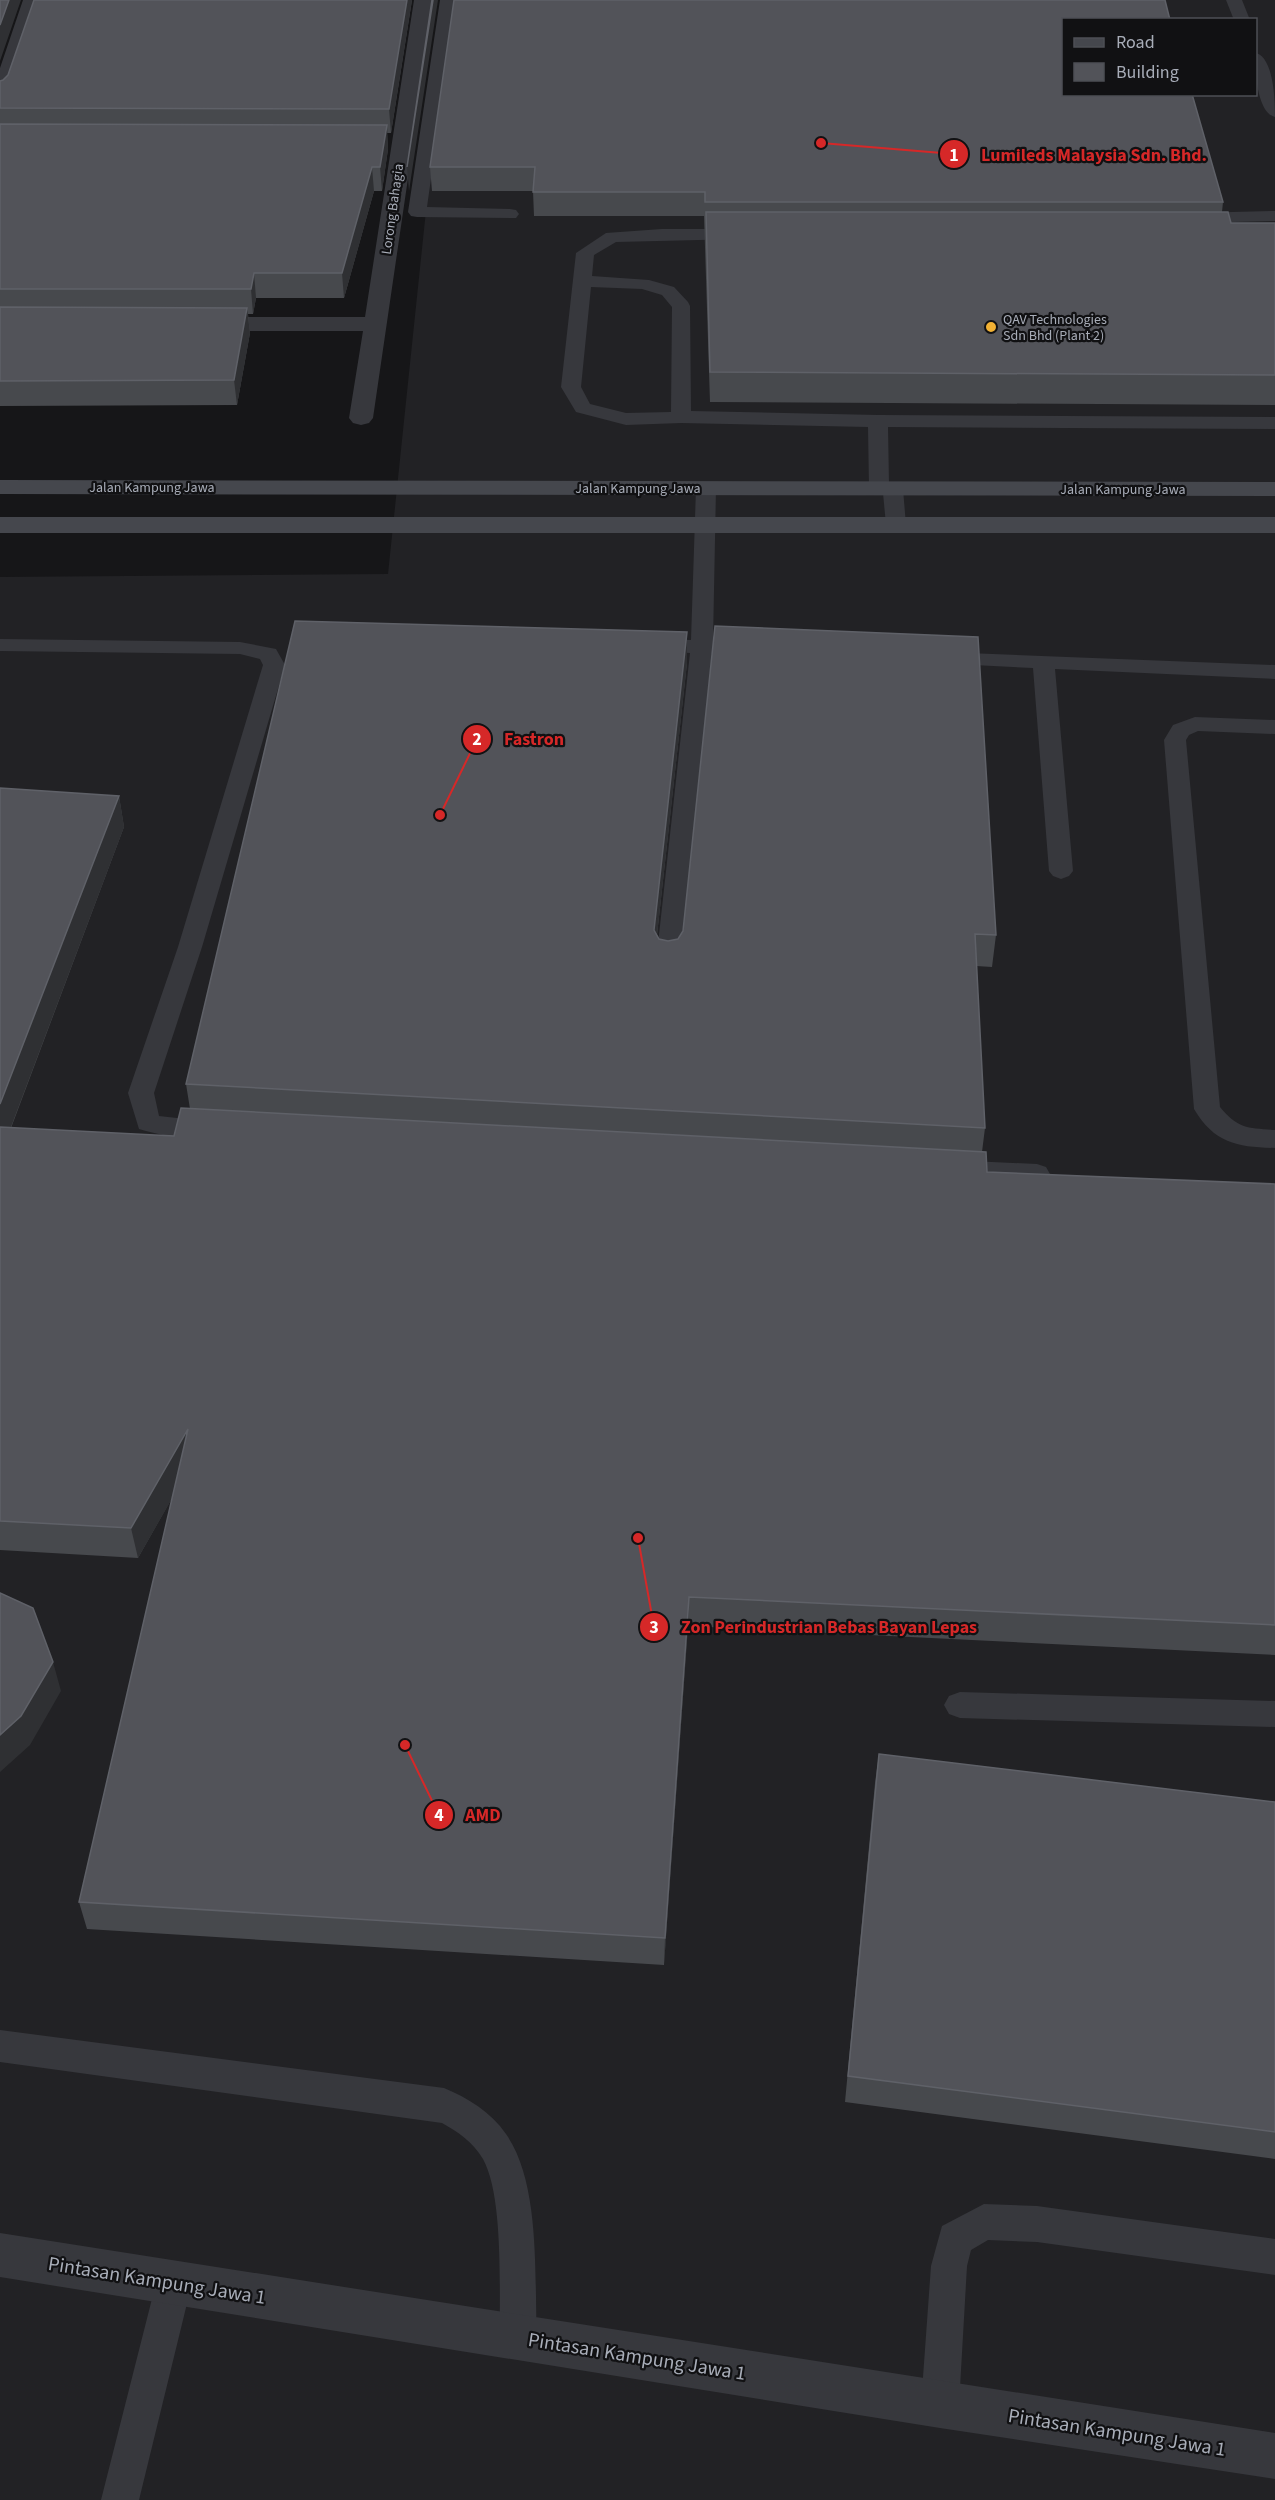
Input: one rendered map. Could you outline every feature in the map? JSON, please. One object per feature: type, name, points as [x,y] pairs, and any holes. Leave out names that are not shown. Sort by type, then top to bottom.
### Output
[{"type":"street","points":[[0,98],[33,0]]},
{"type":"street","name":"Lorong Bahagia","points":[[361,418],[424,0]]},
{"type":"street","points":[[379,141],[402,141]]},
{"type":"street","points":[[188,324],[375,324]]},
{"type":"street","name":"Jalan Kampung Jawa","points":[[0,487],[1275,489]]},
{"type":"street","points":[[0,525],[1275,525]]},
{"type":"street","name":"Pintasan Kampung Jawa 1","points":[[0,2255],[1275,2456]]},
{"type":"lane","points":[[448,0],[417,212],[510,214]]},
{"type":"lane","points":[[1234,0],[1241,18]]},
{"type":"lane","points":[[1257,61],[1275,112]]},
{"type":"lane","points":[[1257,234],[1181,226],[1275,216]]},
{"type":"lane","points":[[758,234],[662,234],[612,237],[585,253],[571,387],[583,408],[626,419],[681,417],[878,421],[1275,423]]},
{"type":"lane","points":[[582,281],[643,284],[668,291],[681,306],[681,417]]},
{"type":"lane","points":[[878,421],[886,488],[896,525]]},
{"type":"lane","points":[[668,962],[704,623],[706,488]]},
{"type":"lane","points":[[629,644],[770,650]]},
{"type":"lane","points":[[0,645],[240,648],[268,654],[274,665],[190,947],[141,1093],[148,1122],[165,1127],[236,1131]]},
{"type":"lane","points":[[924,657],[1275,672]]},
{"type":"lane","points":[[1043,662],[1061,872]]},
{"type":"lane","points":[[1275,727],[1195,724],[1181,730],[1175,740],[1208,1109],[1219,1125],[1234,1136],[1275,1139]]},
{"type":"lane","points":[[929,1168],[1060,1176]]},
{"type":"lane","points":[[960,1705],[1275,1714]]},
{"type":"lane","points":[[0,2046],[444,2105],[484,2132],[502,2159],[513,2204],[518,2337]]},
{"type":"lane","points":[[940,2405],[949,2266],[955,2239],[984,2222],[1036,2224],[1275,2257]]},
{"type":"lane","points":[[120,2500],[174,2283]]},
{"type":"shaded area","points":[[448,0],[1275,0],[1275,2500],[0,2500],[0,577],[388,574]]},
{"type":"building","points":[[0,0],[9,0],[0,25]]},
{"type":"building","points":[[34,0],[407,0],[389,109],[0,108],[0,81],[8,75]]},
{"type":"building","points":[[432,0],[433,0],[407,167]]},
{"type":"building","points":[[454,0],[1165,0],[1170,18],[1062,18],[1062,96],[1193,96],[1223,202],[705,202],[705,192],[533,192],[535,167],[430,167]]},
{"type":"building","points":[[0,124],[387,125],[380,167],[372,167],[342,273],[254,273],[251,289],[0,289]]},
{"type":"building","name":"QAV Technologies Sdn Bhd (Plant 2)","points":[[706,212],[1228,212],[1231,223],[1275,223],[1275,375],[710,372]]},
{"type":"building","points":[[0,307],[247,308],[234,380],[0,381]]},
{"type":"building","points":[[295,621],[687,632],[654,930],[659,939],[668,941],[678,939],[683,931],[715,626],[978,637],[996,935],[975,934],[985,1128],[186,1084]]},
{"type":"building","points":[[0,788],[119,796],[0,1104]]},
{"type":"building","points":[[181,1108],[986,1152],[987,1172],[1275,1184],[1275,1625],[689,1597],[665,1938],[79,1902],[188,1429],[131,1528],[0,1521],[0,1127],[174,1136]]},
{"type":"building","points":[[0,1593],[33,1608],[53,1662],[21,1716],[0,1735]]},
{"type":"building","points":[[879,1754],[1275,1802],[1275,2132],[848,2076]]},
{"type":"place","name":"Lumileds Malaysia Sdn. Bhd.","points":[[821,143]]},
{"type":"place","name":"QAV Technologies Sdn Bhd (Plant 2)","points":[[991,327]]},
{"type":"place","name":"Fastron","points":[[440,815]]},
{"type":"place","name":"Zon Perindustrian Bebas Bayan Lepas","points":[[638,1538]]},
{"type":"place","name":"AMD","points":[[405,1745]]}]
